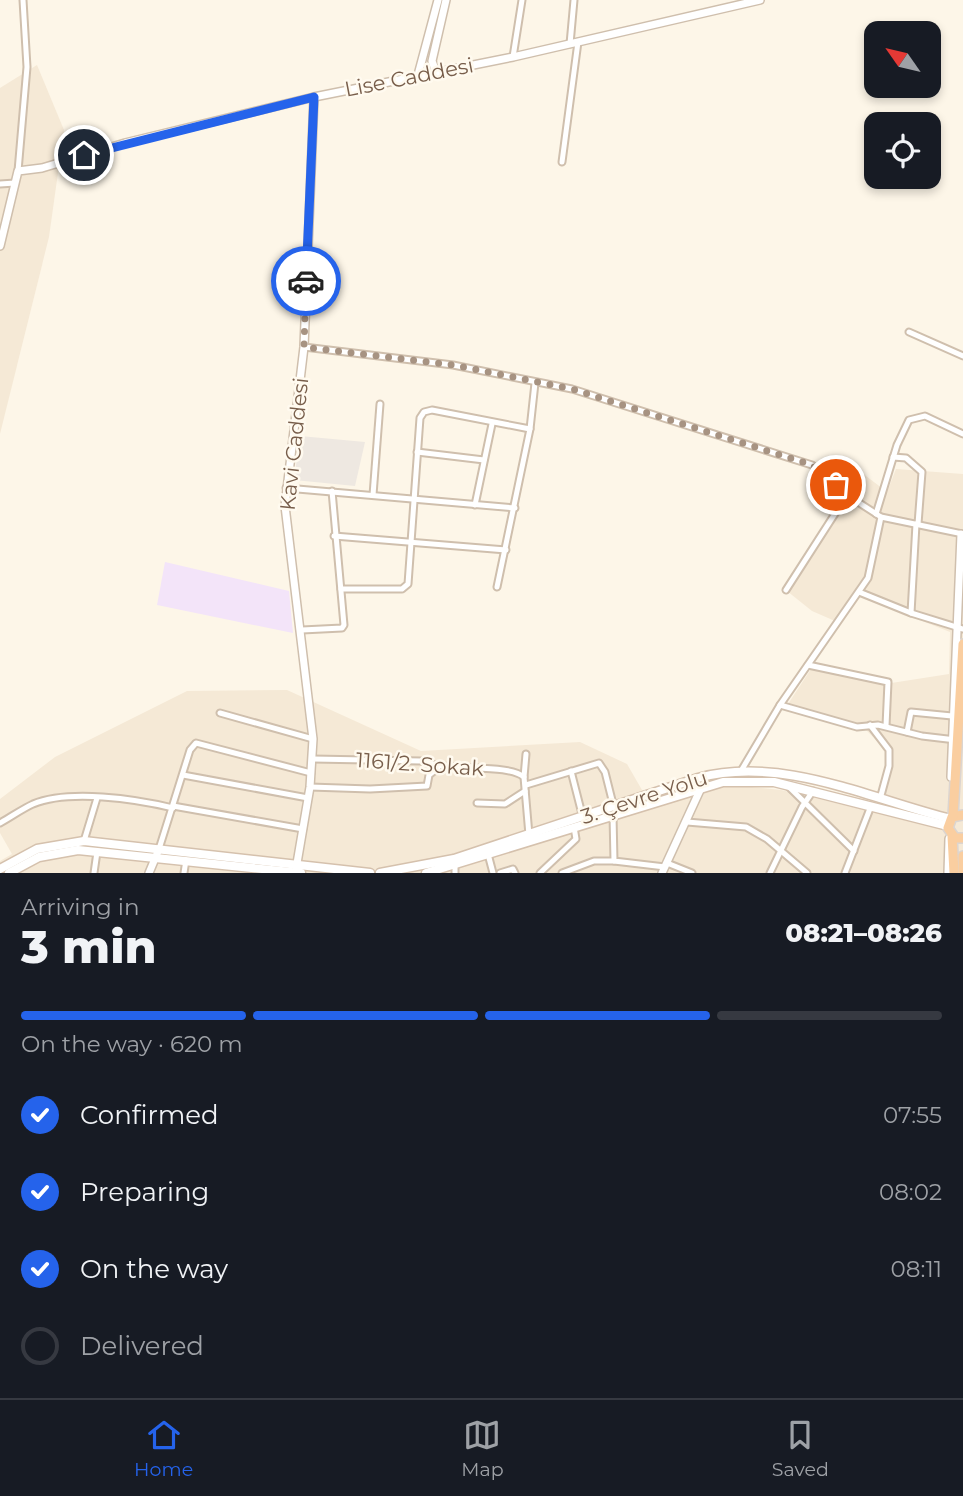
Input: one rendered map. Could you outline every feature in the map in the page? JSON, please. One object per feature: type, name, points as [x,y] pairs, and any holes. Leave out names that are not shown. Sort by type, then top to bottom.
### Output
[{"type":"highway","points":[[963,644],[955,740],[959,796],[963,797]]},
{"type":"highway","points":[[954,873],[953,823],[957,774]]},
{"type":"highway","points":[[953,823],[963,838]]},
{"type":"highway","points":[[952,856],[958,846],[963,847]]},
{"type":"highway","points":[[963,856],[963,873]]},
{"type":"main road","name":"3. Çevre Yolu","points":[[426,873],[455,869],[488,854],[574,827],[702,777],[741,771],[777,772],[880,799],[953,823]]},
{"type":"main road","name":"3. Çevre Yolu","points":[[380,873],[454,859],[583,818],[702,786],[749,780],[787,785],[870,807],[953,823]]},
{"type":"main road","points":[[0,869],[37,849],[84,841],[297,871]]},
{"type":"main road","points":[[9,873],[46,855],[97,850],[157,853],[217,869],[370,873]]},
{"type":"street","points":[[0,246],[18,171],[27,67],[23,0]]},
{"type":"street","points":[[418,75],[438,0]]},
{"type":"street","points":[[436,72],[432,61],[446,0]]},
{"type":"street","points":[[513,57],[522,0]]},
{"type":"street","points":[[562,162],[574,43],[574,0]]},
{"type":"street","name":"Lise Caddesi","points":[[18,171],[36,170],[125,143],[314,97],[513,57],[760,0]]},
{"type":"street","name":"Kavi Caddesi","points":[[297,871],[310,787],[313,739],[302,630],[286,520],[286,488],[304,347],[314,97]]},
{"type":"street","points":[[0,184],[15,183]]},
{"type":"street","points":[[909,332],[963,356]]},
{"type":"street","points":[[304,347],[453,365],[572,389],[812,465],[846,495],[878,516],[962,534],[959,628],[952,716],[955,740],[953,823],[947,873]]},
{"type":"street","points":[[497,587],[530,429],[535,383]]},
{"type":"street","points":[[373,495],[380,404]]},
{"type":"street","points":[[341,589],[405,588],[409,582],[420,418],[426,411],[530,429]]},
{"type":"street","points":[[741,771],[780,705],[859,592],[872,568],[878,516],[893,457],[905,425],[915,417],[925,416],[963,433]]},
{"type":"street","points":[[475,505],[492,424]]},
{"type":"street","points":[[417,452],[484,460]]},
{"type":"street","points":[[893,457],[906,458],[922,472],[911,613]]},
{"type":"street","points":[[286,488],[515,508]]},
{"type":"street","points":[[302,630],[342,628],[332,491]]},
{"type":"street","points":[[786,590],[846,495]]},
{"type":"street","points":[[334,536],[506,550]]},
{"type":"street","points":[[859,592],[911,613],[959,628]]},
{"type":"street","points":[[808,665],[888,682],[886,726]]},
{"type":"street","points":[[780,705],[857,727],[886,726],[955,740]]},
{"type":"street","points":[[907,732],[911,712],[952,716]]},
{"type":"street","points":[[220,713],[313,739]]},
{"type":"street","points":[[870,725],[889,750],[889,766],[880,799]]},
{"type":"street","points":[[149,873],[190,750],[196,743],[311,773]]},
{"type":"street","points":[[526,754],[524,777],[529,835]]},
{"type":"street","name":"1161/2. Sokak","points":[[313,759],[421,761],[438,768],[512,770],[524,777]]},
{"type":"street","points":[[477,803],[505,804],[526,788],[590,764],[602,765],[613,811],[614,861]]},
{"type":"street","points":[[310,787],[370,789],[427,786],[429,775],[438,768]]},
{"type":"street","points":[[571,771],[583,818]]},
{"type":"street","points":[[183,775],[308,798]]},
{"type":"street","points":[[787,785],[803,804],[854,850]]},
{"type":"street","points":[[665,867],[702,786]]},
{"type":"street","points":[[770,873],[784,852],[803,804],[813,791]]},
{"type":"street","points":[[84,841],[97,798]]},
{"type":"street","points":[[0,823],[34,804],[124,798],[303,829]]},
{"type":"street","points":[[845,873],[870,807]]},
{"type":"street","points":[[687,822],[746,827],[784,852],[807,873]]},
{"type":"street","points":[[540,873],[576,839],[574,827]]},
{"type":"street","points":[[94,873],[97,850]]},
{"type":"street","points":[[488,854],[493,873]]},
{"type":"street","points":[[184,873],[186,860]]},
{"type":"street","points":[[562,873],[594,861],[665,867],[692,873]]},
{"type":"street","points":[[500,873],[513,869],[515,873]]},
{"type":"shaded area","points":[[37,65],[64,130],[49,237],[0,434],[0,88]]},
{"type":"shaded area","points":[[300,436],[365,442],[355,486],[294,480]]},
{"type":"shaded area","points":[[853,466],[887,492],[896,469],[963,474],[963,873],[0,873],[0,861],[12,854],[0,833],[0,799],[55,757],[187,691],[287,690],[421,751],[580,742],[627,764],[642,790],[732,785],[781,790],[873,812],[886,768],[886,750],[861,725],[788,704],[813,666],[885,684],[949,674],[950,632],[854,594],[835,621],[812,611],[787,591],[850,493],[841,484]]},
{"type":"shaded area","points":[[165,562],[289,591],[293,633],[157,605]]},
{"type":"way so far","points":[[306,281],[304,347],[453,365],[572,389],[812,465],[836,485]]},
{"type":"route","points":[[84,155],[314,97],[306,281]]}]
